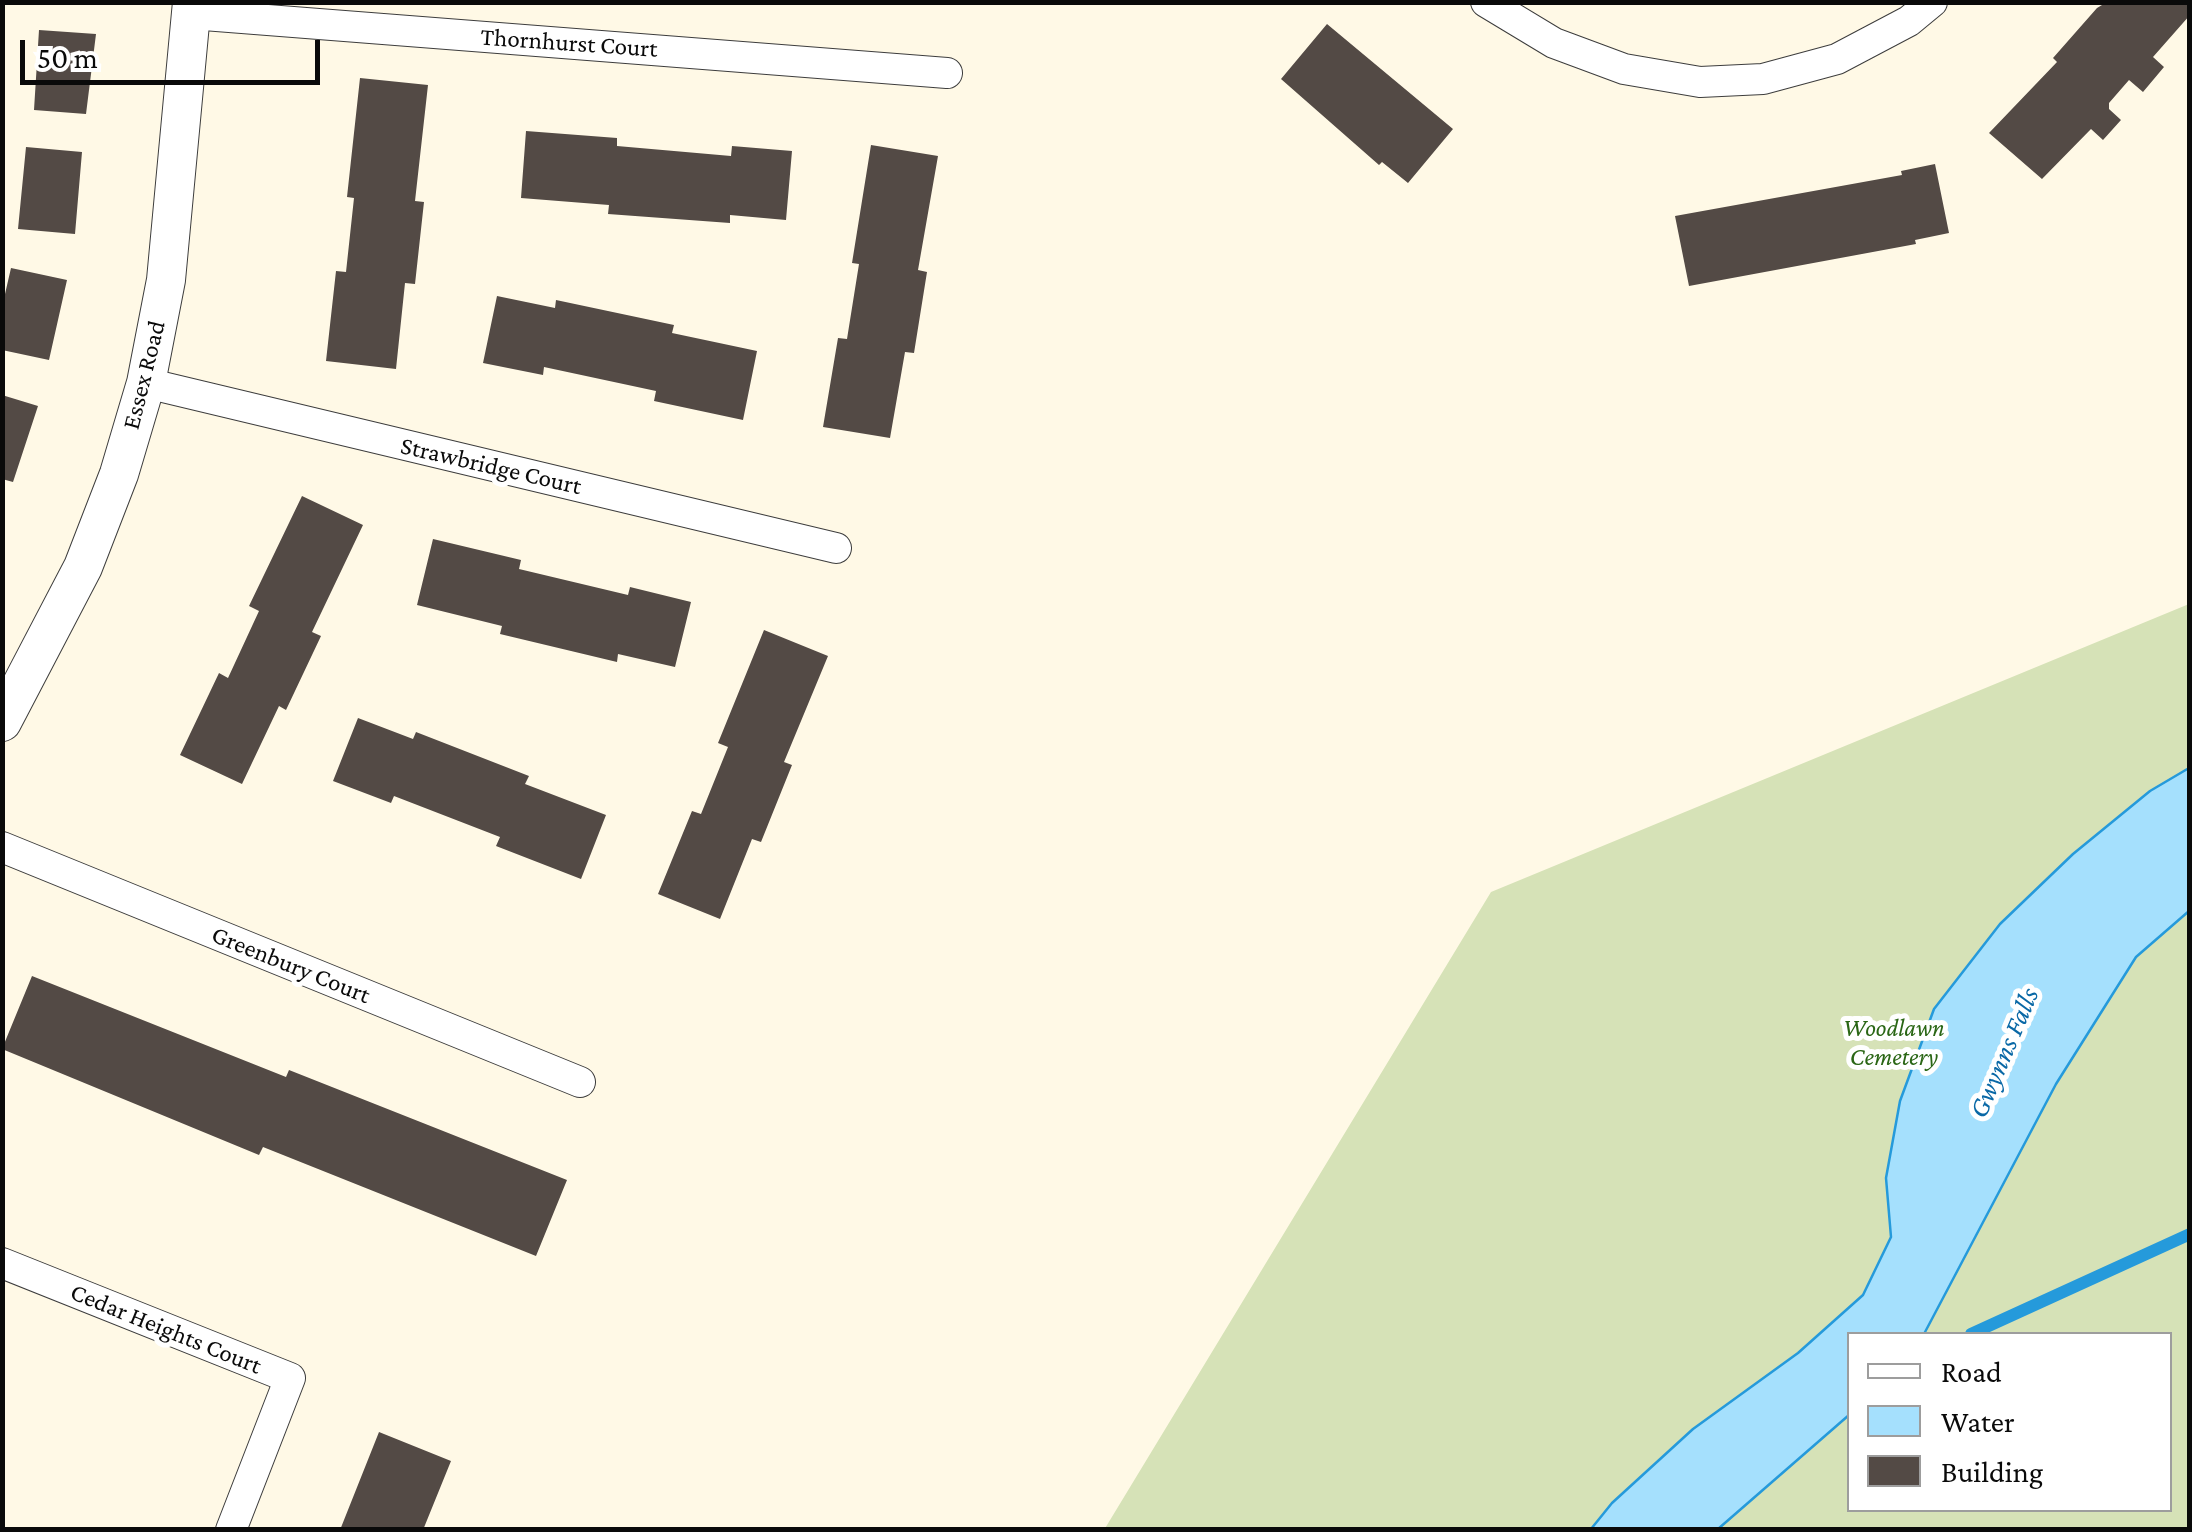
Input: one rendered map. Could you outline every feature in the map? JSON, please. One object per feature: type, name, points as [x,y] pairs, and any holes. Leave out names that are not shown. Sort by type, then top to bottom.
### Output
[{"type":"street","points":[[1486,2],[1554,43],[1624,69],[1700,82],[1763,79],[1837,59],[1909,20],[1932,2]]},
{"type":"street","name":"Thornhurst Court","points":[[191,8],[947,73]]},
{"type":"street","name":"Essex Road","points":[[2,722],[83,567],[119,474],[146,383],[166,280],[191,8]]},
{"type":"street","name":"Strawbridge Court","points":[[146,383],[836,548]]},
{"type":"street","name":"Greenbury Court","points":[[2,847],[580,1082]]},
{"type":"street","name":"Cedar Heights Court","points":[[2,1264],[290,1378],[231,1530]]},
{"type":"green space","name":"Woodlawn Cemetery","points":[[2189,604],[2189,1529],[1104,1530],[1491,892]]},
{"type":"water","name":"Gwynns Falls","points":[[2189,768],[2189,911],[2136,957],[2056,1084],[1925,1332],[1847,1332],[1847,1417],[1718,1529],[1591,1529],[1612,1503],[1693,1429],[1798,1353],[1863,1295],[1891,1237],[1886,1178],[1900,1101],[1934,1009],[2000,924],[2073,854],[2150,791]]},
{"type":"building","points":[[2107,2],[2190,2],[2190,15],[2153,57],[2164,67],[2143,92],[2129,80],[2109,103],[2109,109],[2121,120],[2103,140],[2091,129],[2042,179],[1989,133],[2057,62],[2053,58],[2097,8]]},
{"type":"building","points":[[1327,24],[1453,129],[1408,183],[1382,162],[1379,165],[1281,79]]},
{"type":"building","points":[[39,30],[96,34],[86,114],[34,110]]},
{"type":"building","points":[[360,78],[428,85],[415,201],[424,202],[415,284],[405,283],[396,369],[326,361],[336,271],[346,272],[354,198],[347,197]]},
{"type":"building","points":[[526,131],[617,138],[617,146],[731,156],[732,146],[792,151],[786,220],[730,215],[730,223],[608,214],[609,205],[521,198]]},
{"type":"building","points":[[871,145],[938,156],[918,270],[927,272],[914,353],[905,352],[890,438],[823,427],[838,338],[847,339],[859,264],[852,263]]},
{"type":"building","points":[[26,147],[82,152],[75,234],[18,229]]},
{"type":"building","points":[[1935,164],[1949,233],[1915,240],[1916,244],[1689,286],[1675,216],[1902,175],[1901,171]]},
{"type":"building","points":[[11,268],[67,280],[49,360],[2,350],[2,307]]},
{"type":"building","points":[[497,296],[555,308],[556,300],[674,325],[672,333],[757,351],[743,420],[654,401],[656,391],[544,367],[543,375],[483,363]]},
{"type":"building","points":[[2,395],[38,406],[13,482],[2,479]]},
{"type":"building","points":[[302,496],[363,525],[312,632],[321,636],[286,710],[279,706],[242,784],[180,755],[219,673],[228,678],[259,611],[249,606]]},
{"type":"building","points":[[433,539],[521,560],[519,569],[628,595],[630,587],[691,602],[675,667],[618,654],[617,662],[500,634],[502,626],[417,605]]},
{"type":"building","points":[[764,630],[828,656],[784,762],[792,765],[761,842],[752,839],[720,919],[658,894],[692,811],[701,814],[728,747],[718,743]]},
{"type":"building","points":[[358,718],[413,739],[416,732],[529,776],[525,784],[606,815],[581,879],[496,846],[500,837],[394,796],[391,803],[333,781]]},
{"type":"building","points":[[32,976],[286,1077],[289,1070],[567,1180],[536,1256],[263,1147],[259,1155],[2,1049]]},
{"type":"building","points":[[379,1432],[451,1461],[423,1530],[340,1530]]},
{"type":"waterway","points":[[1975,1332],[2190,1234]]}]
